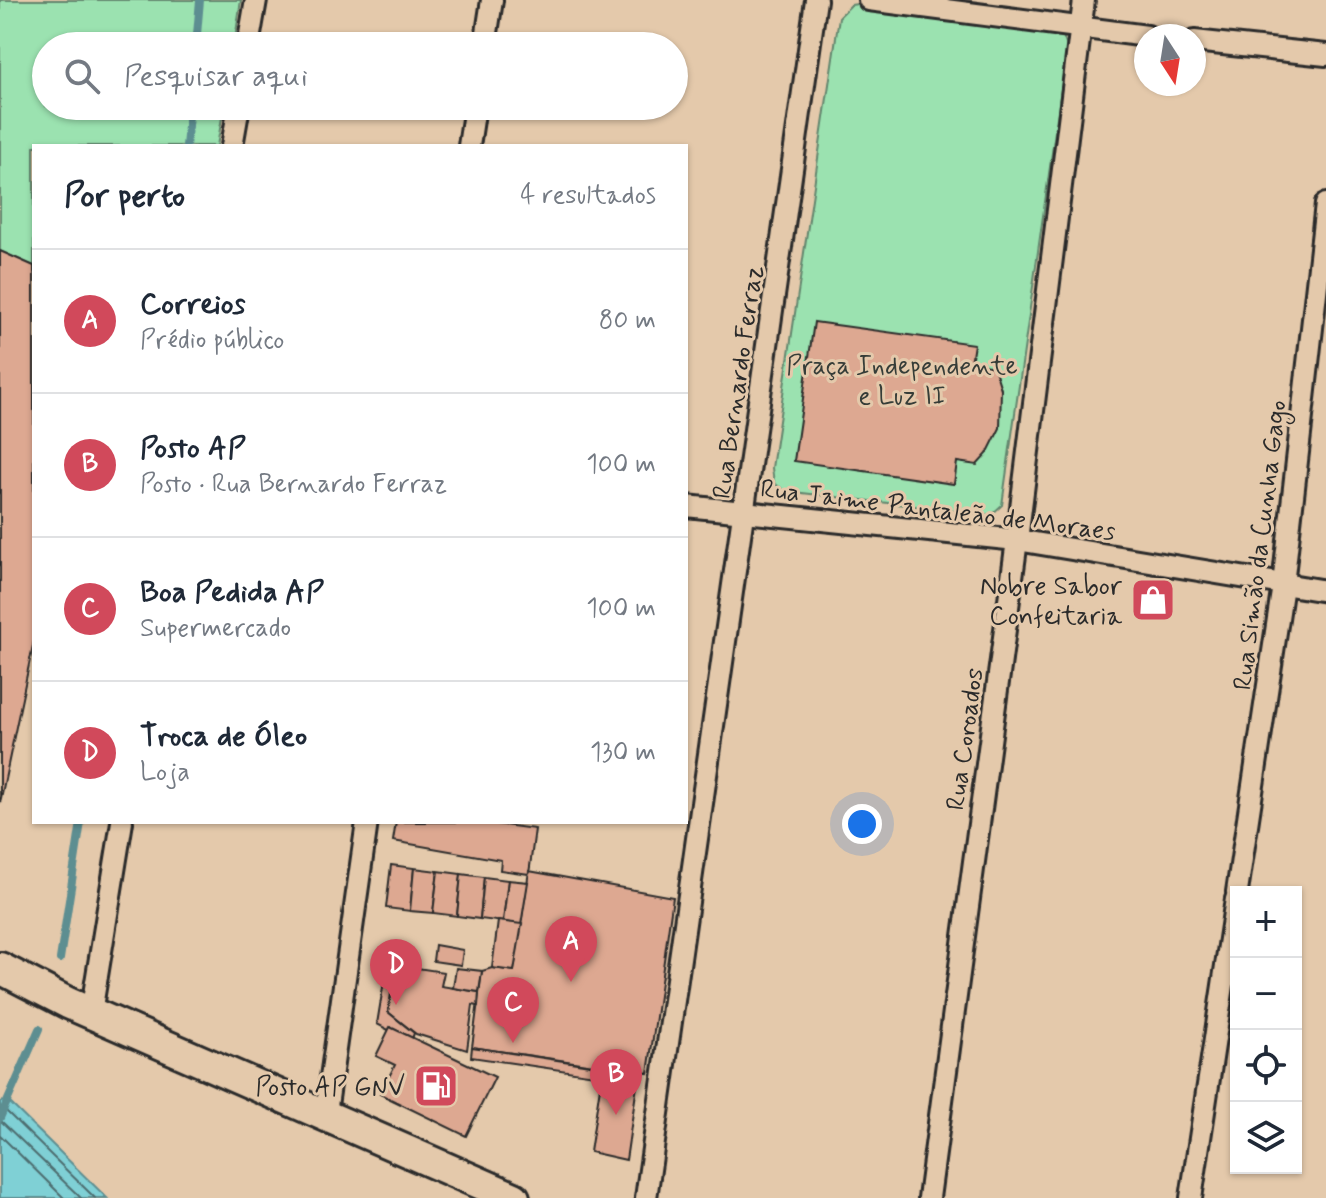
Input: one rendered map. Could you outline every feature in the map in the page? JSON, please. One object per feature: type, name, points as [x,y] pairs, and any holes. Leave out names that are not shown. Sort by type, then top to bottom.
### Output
[{"type":"street","points":[[250,32],[256,0]]},
{"type":"street","points":[[487,32],[492,0]]},
{"type":"street","name":"Rua Bernardo Ferraz","points":[[646,1198],[746,513],[816,0]]},
{"type":"street","points":[[869,0],[1134,35]]},
{"type":"street","name":"Rua Coroados","points":[[929,1198],[1017,540],[1084,0]]},
{"type":"street","points":[[1206,42],[1326,55]]},
{"type":"street","points":[[232,144],[237,120]]},
{"type":"street","points":[[469,144],[473,120]]},
{"type":"street","name":"Rua Simão da Cunha Gago","points":[[1238,886],[1283,585],[1326,204]]},
{"type":"street","name":"Rua Jaime Pantaleão de Moraes","points":[[688,506],[1017,540],[1326,591]]},
{"type":"street","points":[[79,1008],[122,824]]},
{"type":"street","points":[[326,1113],[367,824]]},
{"type":"street","points":[[1191,1198],[1230,939]]},
{"type":"street","points":[[2,969],[79,1008],[326,1113],[514,1198]]},
{"type":"green space","points":[[0,0],[241,0],[236,32],[32,32],[32,120],[222,120],[217,144],[32,144],[32,265],[0,251]]},
{"type":"green space","name":"Praça Independente e Luz II","points":[[864,3],[1062,33],[1067,47],[1002,505],[991,515],[785,491],[774,483],[772,468],[839,17],[851,5]]},
{"type":"water","points":[[7,1100],[107,1198],[0,1198],[0,1102]]},
{"type":"building","points":[[0,251],[32,265],[32,651],[0,803]]},
{"type":"building","points":[[814,322],[974,344],[971,363],[994,367],[1001,389],[1000,428],[987,454],[977,465],[957,462],[954,484],[794,461]]},
{"type":"building","points":[[396,824],[496,824],[535,829],[529,874],[500,870],[501,860],[393,841]]},
{"type":"building","points":[[391,865],[414,868],[410,911],[386,908]]},
{"type":"building","points":[[414,868],[438,871],[433,913],[410,911]]},
{"type":"building","points":[[438,871],[461,874],[457,916],[433,913]]},
{"type":"building","points":[[529,871],[673,897],[648,1073],[472,1047],[482,971],[492,968],[514,971]]},
{"type":"building","points":[[461,874],[484,877],[480,919],[457,916]]},
{"type":"building","points":[[484,877],[508,880],[503,922],[480,919]]},
{"type":"building","points":[[508,880],[528,882],[521,925],[503,922]]},
{"type":"building","points":[[498,921],[522,924],[514,971],[492,968]]},
{"type":"building","points":[[435,945],[463,950],[461,965],[433,961]]},
{"type":"building","points":[[397,960],[410,962],[410,967],[444,972],[441,986],[479,992],[478,1006],[473,1005],[467,1050],[416,1034],[388,1012]]},
{"type":"building","points":[[456,968],[482,971],[479,992],[453,988]]},
{"type":"building","points":[[386,969],[395,969],[388,1012],[414,1033],[411,1042],[377,1024]]},
{"type":"building","points":[[390,1027],[495,1077],[466,1136],[380,1094],[395,1065],[376,1056]]},
{"type":"building","points":[[472,1047],[603,1067],[601,1076],[471,1057]]},
{"type":"building","points":[[603,1067],[639,1072],[626,1160],[590,1152]]},
{"type":"waterway","points":[[197,32],[200,0]]},
{"type":"waterway","points":[[186,144],[189,120]]},
{"type":"waterway","points":[[60,959],[81,824]]},
{"type":"waterway","points":[[0,1118],[39,1029]]},
{"type":"place","name":"Nobre Sabor Confeitaria","points":[[1153,600]]},
{"type":"place","name":"Correios","points":[[571,982]]},
{"type":"place","name":"Troca de Óleo","points":[[396,1005]]},
{"type":"place","name":"Boa Pedida AP","points":[[513,1043]]},
{"type":"place","name":"Posto AP GNV","points":[[436,1086]]},
{"type":"place","name":"Posto AP","points":[[616,1115]]}]
